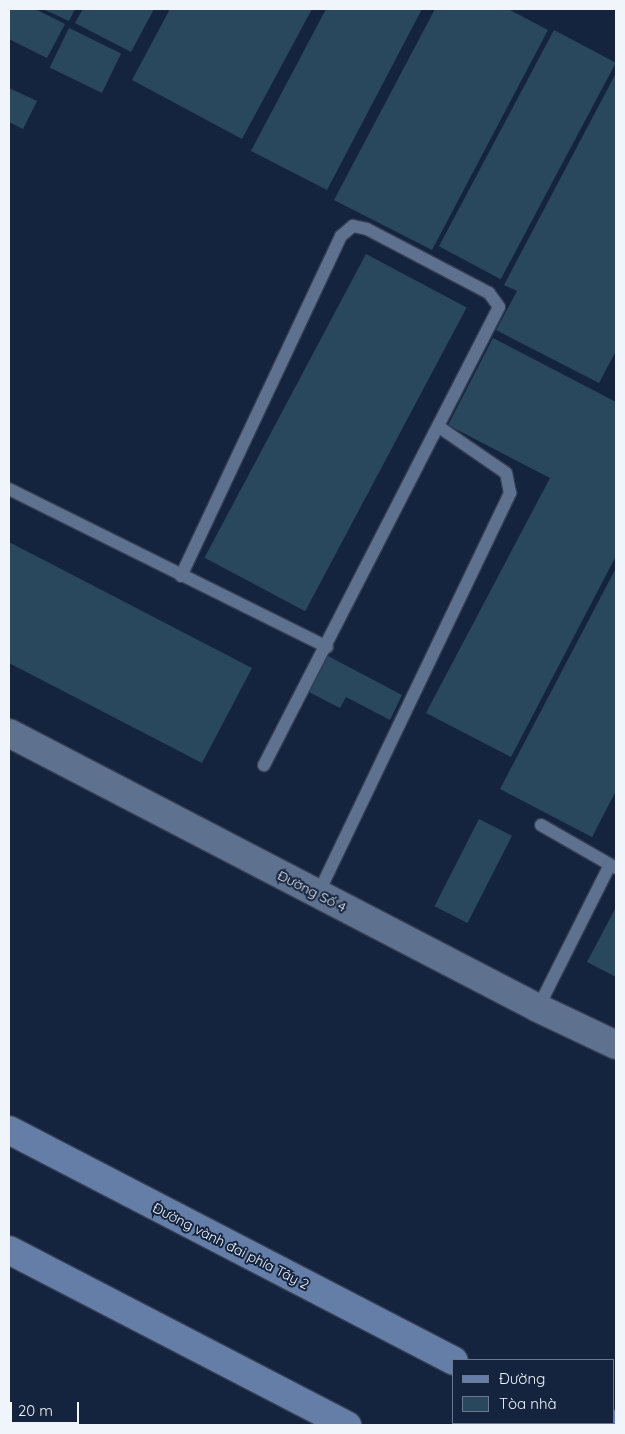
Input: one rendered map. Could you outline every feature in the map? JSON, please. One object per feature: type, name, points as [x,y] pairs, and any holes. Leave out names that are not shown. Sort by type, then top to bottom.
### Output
[{"type":"main road","name":"Đường vành đai phía Tây 2","points":[[9,1130],[452,1360]]},
{"type":"main road","points":[[9,1250],[347,1425]]},
{"type":"street","name":"Đường Số 4","points":[[9,733],[538,1008],[616,1045]]},
{"type":"lane","points":[[181,576],[341,236],[353,226],[366,229],[478,285],[499,307],[327,647],[264,765]]},
{"type":"lane","points":[[318,894],[510,493],[506,474],[439,427]]},
{"type":"lane","points":[[9,489],[327,647]]},
{"type":"lane","points":[[538,1008],[613,866],[541,825]]},
{"type":"building","points":[[9,9],[35,9],[65,24],[47,58],[9,39]]},
{"type":"building","points":[[43,9],[75,9],[69,21]]},
{"type":"building","points":[[83,9],[154,9],[131,52],[75,23]]},
{"type":"building","points":[[170,9],[312,9],[242,139],[132,80]]},
{"type":"building","points":[[326,9],[422,9],[327,190],[251,151]]},
{"type":"building","points":[[435,9],[508,9],[548,30],[432,250],[334,200]]},
{"type":"building","points":[[69,28],[121,53],[102,93],[50,68]]},
{"type":"building","points":[[554,30],[616,63],[501,279],[439,246]]},
{"type":"building","points":[[615,75],[616,351],[599,383],[496,330],[517,291],[504,285]]},
{"type":"building","points":[[9,88],[37,101],[23,129],[9,122]]},
{"type":"building","points":[[366,254],[467,308],[305,611],[205,558]]},
{"type":"building","points":[[493,338],[616,402],[616,556],[511,757],[426,713],[550,478],[448,425]]},
{"type":"building","points":[[9,542],[252,668],[202,763],[9,663]]},
{"type":"building","points":[[616,568],[616,791],[592,837],[500,789]]},
{"type":"building","points":[[328,656],[402,695],[390,720],[346,697],[340,708],[309,692]]},
{"type":"building","points":[[479,819],[512,836],[467,923],[435,906]]},
{"type":"building","points":[[616,907],[616,977],[587,962]]}]
